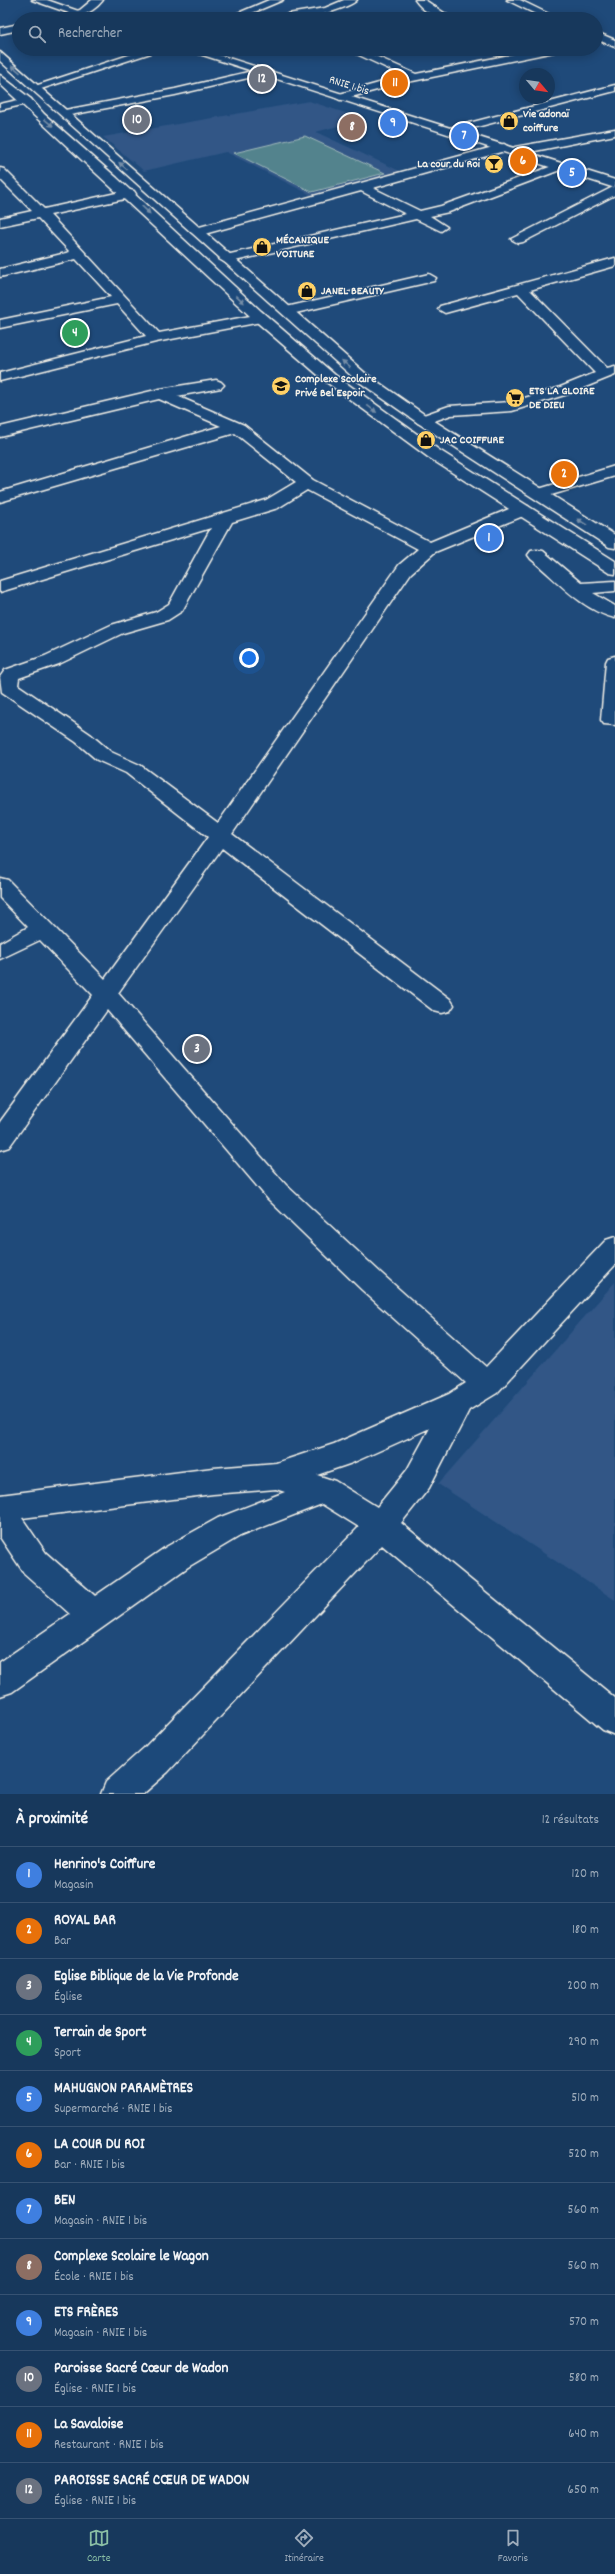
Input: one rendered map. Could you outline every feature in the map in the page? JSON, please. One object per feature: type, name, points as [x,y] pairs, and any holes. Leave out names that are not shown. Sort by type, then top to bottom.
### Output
[{"type":"street","points":[[37,0],[74,12]]},
{"type":"street","points":[[83,12],[98,0]]},
{"type":"street","points":[[251,12],[278,0]]},
{"type":"street","points":[[322,12],[352,0]]},
{"type":"street","points":[[420,0],[424,6],[435,12]]},
{"type":"street","points":[[512,0],[538,12]]},
{"type":"street","points":[[525,6],[545,3]]},
{"type":"street","points":[[254,11],[260,12]]},
{"type":"street","points":[[0,31],[12,28]]},
{"type":"street","points":[[603,36],[615,35]]},
{"type":"street","points":[[603,39],[615,44]]},
{"type":"street","points":[[0,55],[226,259],[360,376],[423,420],[615,542]]},
{"type":"street","points":[[37,87],[87,74],[138,56]]},
{"type":"street","name":"RNIE 1 bis","points":[[211,56],[615,184]]},
{"type":"street","points":[[367,56],[414,77]]},
{"type":"street","points":[[340,97],[414,77],[521,56]]},
{"type":"street","points":[[65,113],[175,92],[261,72]]},
{"type":"street","points":[[0,78],[27,101],[40,116],[130,194],[173,238],[261,318],[330,377],[398,428],[615,569]]},
{"type":"street","points":[[450,131],[615,88]]},
{"type":"street","points":[[1,107],[27,101]]},
{"type":"street","points":[[197,232],[363,187],[509,150],[615,132]]},
{"type":"street","points":[[226,259],[445,209],[562,167]]},
{"type":"street","points":[[0,172],[121,298],[156,338]]},
{"type":"street","points":[[363,187],[442,227]]},
{"type":"street","points":[[518,239],[615,190]]},
{"type":"street","points":[[0,222],[40,212],[130,194]]},
{"type":"street","points":[[0,273],[59,260],[82,257]]},
{"type":"street","points":[[445,309],[615,262]]},
{"type":"street","points":[[287,312],[429,278]]},
{"type":"street","points":[[423,420],[449,411],[512,406],[563,391],[610,372],[522,288]]},
{"type":"street","points":[[0,324],[121,298]]},
{"type":"street","points":[[0,377],[156,338],[261,318]]},
{"type":"street","points":[[0,432],[160,394],[216,385]]},
{"type":"street","points":[[160,394],[220,426],[238,428],[307,483],[429,548]]},
{"type":"street","points":[[0,497],[220,426]]},
{"type":"street","points":[[538,494],[615,471]]},
{"type":"street","points":[[0,587],[272,504],[307,483]]},
{"type":"street","points":[[0,1141],[105,992],[219,837],[405,569],[429,548],[522,510]]},
{"type":"street","points":[[226,517],[176,606],[162,616],[117,629],[52,660],[12,674],[7,681],[9,688],[83,738],[90,746],[133,769],[219,837],[442,1005]]},
{"type":"street","points":[[537,555],[560,573],[574,589],[593,603],[615,613]]},
{"type":"street","points":[[574,589],[615,586]]},
{"type":"street","points":[[610,720],[615,662]]},
{"type":"street","points":[[0,885],[105,992],[277,1192],[372,1282],[487,1385]]},
{"type":"street","points":[[0,952],[43,929]]},
{"type":"street","points":[[0,1508],[213,1481],[276,1476],[342,1454],[459,1402],[487,1385],[615,1247]]},
{"type":"street","points":[[118,1794],[156,1760],[381,1525],[418,1479],[459,1402]]},
{"type":"street","points":[[276,1476],[324,1490],[381,1525],[615,1719]]},
{"type":"street","points":[[0,1681],[95,1616],[177,1557],[229,1527],[324,1490]]},
{"type":"street","points":[[0,1512],[35,1563],[95,1616]]},
{"type":"shaded area","points":[[309,101],[364,119],[316,132],[402,172],[311,195],[226,152],[144,171],[103,137]]},
{"type":"shaded area","points":[[615,1282],[615,1600],[438,1484]]},
{"type":"green space","points":[[305,136],[385,173],[312,192],[234,153]]},
{"type":"place","name":"PAROISSE SACRÉ CŒUR DE WADON","points":[[262,79]]},
{"type":"place","name":"La Savaloise","points":[[395,83]]},
{"type":"place","name":"Paroisse Sacré Cœur de Wadon","points":[[137,120]]},
{"type":"place","name":"Vie adonaï coiffure","points":[[509,121]]},
{"type":"place","name":"ETS FRÈRES","points":[[393,123]]},
{"type":"place","name":"Complexe Scolaire le Wagon","points":[[352,127]]},
{"type":"place","name":"BEN","points":[[464,136]]},
{"type":"place","name":"LA COUR DU ROI","points":[[523,161]]},
{"type":"place","name":"La cour du Roi","points":[[494,164]]},
{"type":"place","name":"MAHUGNON PARAMÈTRES","points":[[572,173]]},
{"type":"place","name":"MÉCANIQUE VOITURE","points":[[262,247]]},
{"type":"place","name":"JANEL BEAUTY","points":[[307,291]]},
{"type":"place","name":"Terrain de Sport","points":[[75,333]]},
{"type":"place","name":"Complexe Scolaire Privé Bel Espoir","points":[[281,386]]},
{"type":"place","name":"ETS LA GLOIRE DE DIEU","points":[[515,398]]},
{"type":"place","name":"JAC COIFFURE","points":[[426,440]]},
{"type":"place","name":"ROYAL BAR","points":[[564,474]]},
{"type":"place","name":"Henrino's Coiffure","points":[[489,538]]},
{"type":"place","name":"Eglise Biblique de la Vie Profonde","points":[[197,1049]]}]
